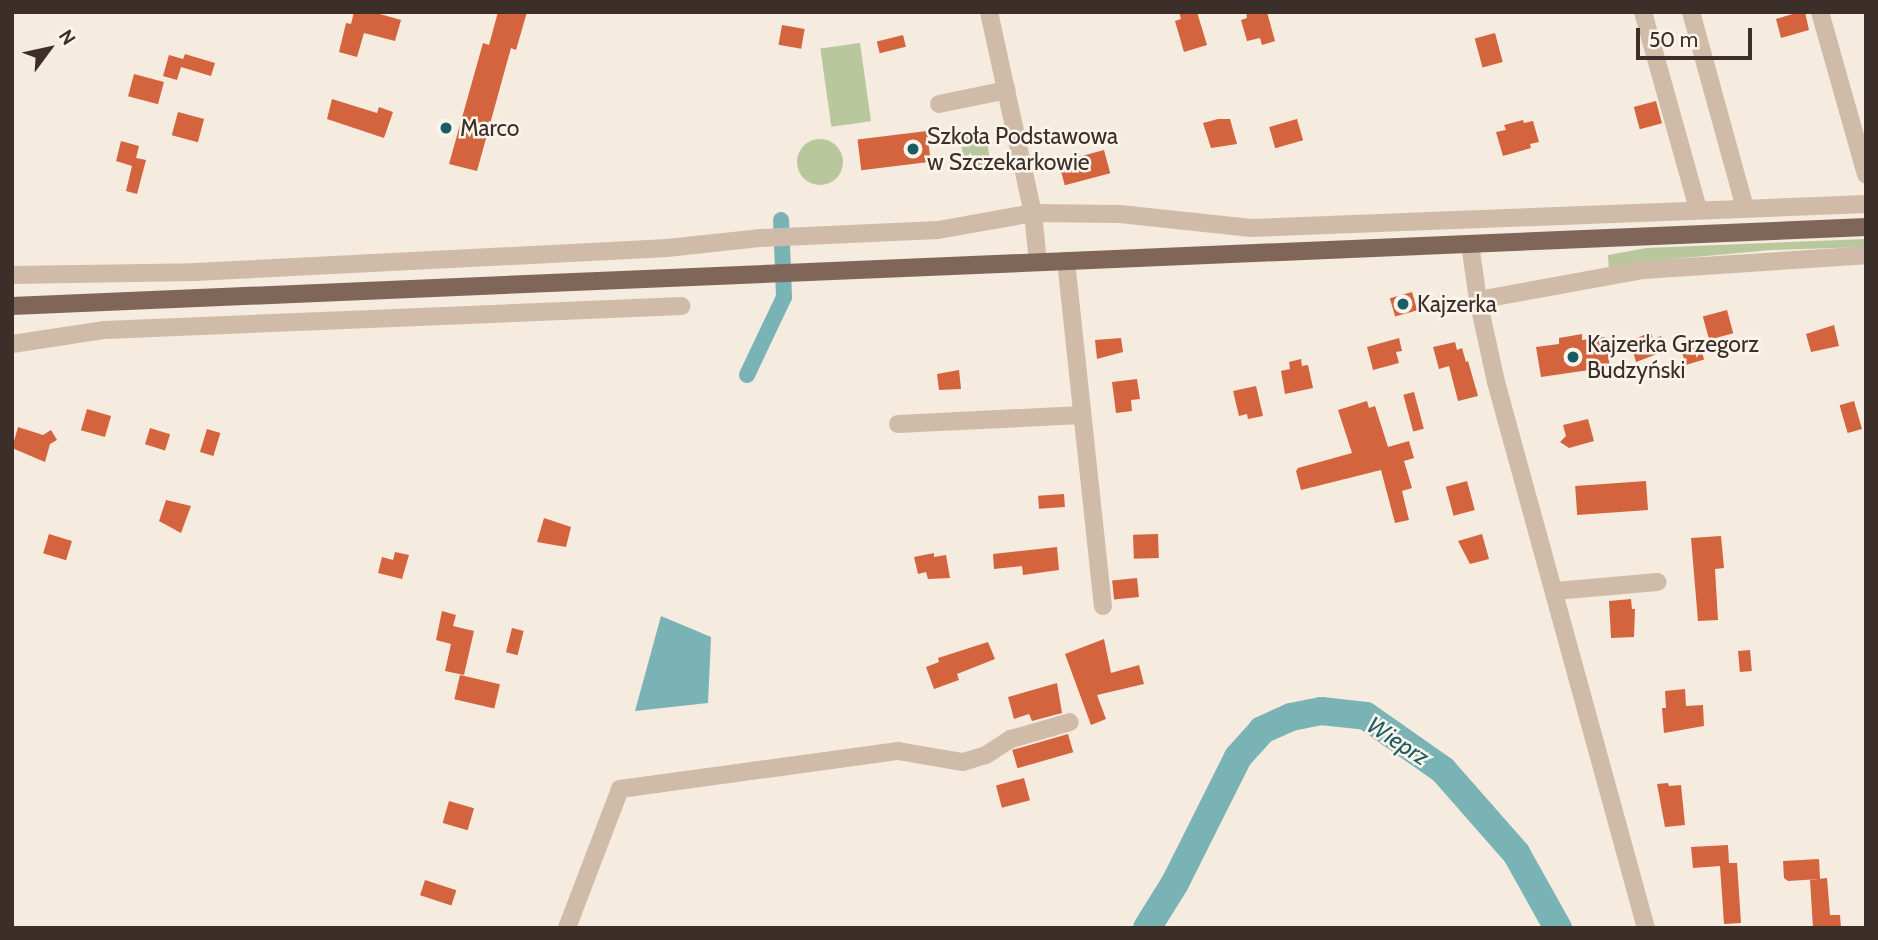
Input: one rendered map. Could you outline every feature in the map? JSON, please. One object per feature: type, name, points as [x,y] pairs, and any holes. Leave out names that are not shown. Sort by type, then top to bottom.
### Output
[{"type":"main road","points":[[12,306],[1866,227]]},
{"type":"street","points":[[989,12],[1033,213],[1038,262]]},
{"type":"street","points":[[1643,12],[1698,209]]},
{"type":"street","points":[[1691,12],[1745,208]]},
{"type":"street","points":[[1820,12],[1866,175]]},
{"type":"street","points":[[939,104],[1007,90]]},
{"type":"street","points":[[12,275],[195,272],[667,248],[761,238],[939,230],[1033,213],[1120,214],[1251,228],[1866,204]]},
{"type":"street","points":[[1470,244],[1480,331],[1555,591],[1646,928]]},
{"type":"street","points":[[1478,300],[1643,270],[1866,255]]},
{"type":"street","points":[[1066,261],[1103,606]]},
{"type":"street","points":[[12,344],[105,330],[682,306]]},
{"type":"street","points":[[898,424],[1082,415]]},
{"type":"street","points":[[1555,591],[1658,582]]},
{"type":"street","points":[[567,928],[620,789],[898,751],[962,762],[986,755],[1011,739],[1070,722]]},
{"type":"green space","points":[[860,43],[871,121],[831,127],[820,49]]},
{"type":"green space","points":[[986,133],[991,168],[965,171],[960,137]]},
{"type":"green space","points":[[820,139],[836,146],[843,162],[836,178],[820,185],[804,178],[797,162],[804,146]]},
{"type":"green space","points":[[1866,239],[1866,247],[1771,250],[1652,261],[1609,271],[1608,255],[1646,248]]},
{"type":"water","points":[[661,616],[711,637],[708,703],[635,711]]},
{"type":"building","points":[[354,12],[373,12],[401,20],[395,41],[364,33],[357,57],[339,52],[346,23],[351,24]]},
{"type":"building","points":[[498,12],[527,12],[516,50],[511,48],[477,171],[449,164],[483,43],[489,45]]},
{"type":"building","points":[[1179,12],[1197,12],[1207,45],[1184,52],[1175,21],[1181,19]]},
{"type":"building","points":[[1246,12],[1267,12],[1275,41],[1262,45],[1260,38],[1247,41],[1241,20],[1247,18]]},
{"type":"building","points":[[1805,12],[1809,30],[1781,38],[1776,19]]},
{"type":"building","points":[[782,25],[805,29],[801,49],[779,45]]},
{"type":"building","points":[[1495,33],[1503,62],[1482,67],[1475,38]]},
{"type":"building","points":[[903,35],[906,47],[880,53],[877,42]]},
{"type":"building","points":[[185,54],[215,63],[211,76],[181,67],[177,80],[163,76],[169,55],[183,59],[182,62]]},
{"type":"building","points":[[134,74],[164,82],[158,104],[128,96]]},
{"type":"building","points":[[332,99],[377,113],[379,107],[393,112],[384,138],[327,119]]},
{"type":"building","points":[[1656,101],[1662,123],[1640,129],[1634,107]]},
{"type":"building","points":[[178,112],[204,119],[198,142],[172,135]]},
{"type":"building","points":[[1230,119],[1237,144],[1211,148],[1203,123]]},
{"type":"building","points":[[1297,119],[1303,140],[1275,148],[1269,127]]},
{"type":"building","points":[[1523,120],[1524,123],[1533,121],[1539,142],[1530,144],[1531,148],[1503,156],[1496,132],[1506,130],[1504,125]]},
{"type":"building","points":[[927,131],[931,162],[861,170],[858,140]]},
{"type":"building","points":[[121,141],[139,146],[136,158],[146,160],[137,194],[126,191],[132,166],[116,161]]},
{"type":"building","points":[[1104,150],[1110,173],[1065,185],[1059,162]]},
{"type":"building","name":"Kajzerka","points":[[1412,292],[1417,310],[1395,317],[1390,298]]},
{"type":"building","points":[[1727,310],[1733,333],[1709,340],[1703,316]]},
{"type":"building","points":[[1834,325],[1839,346],[1811,352],[1806,334]]},
{"type":"building","points":[[1651,332],[1653,339],[1661,336],[1665,351],[1636,362],[1630,341]]},
{"type":"building","name":"Kajzerka Grzegorz Budzyński","points":[[1582,334],[1582,340],[1605,337],[1610,367],[1541,377],[1536,347],[1559,344],[1559,338]]},
{"type":"building","points":[[1121,338],[1123,352],[1097,359],[1095,340]]},
{"type":"building","points":[[1399,338],[1402,351],[1396,352],[1399,363],[1373,370],[1367,347]]},
{"type":"building","points":[[1455,342],[1457,350],[1462,348],[1466,362],[1468,361],[1478,396],[1458,401],[1449,366],[1439,369],[1433,347]]},
{"type":"building","points":[[1700,346],[1704,359],[1686,365],[1682,352]]},
{"type":"building","points":[[1301,359],[1302,366],[1308,365],[1313,388],[1285,394],[1281,371],[1290,369],[1289,362]]},
{"type":"building","points":[[959,370],[961,389],[939,390],[937,374]]},
{"type":"building","points":[[1137,379],[1140,399],[1131,400],[1132,411],[1116,413],[1112,382]]},
{"type":"building","points":[[1256,386],[1263,416],[1248,419],[1247,414],[1239,416],[1233,391]]},
{"type":"building","points":[[1414,392],[1424,429],[1413,432],[1403,395]]},
{"type":"building","points":[[1367,401],[1369,408],[1375,406],[1388,447],[1409,441],[1414,458],[1404,461],[1412,488],[1402,491],[1409,520],[1395,523],[1381,470],[1301,490],[1296,471],[1298,468],[1352,453],[1338,410]]},
{"type":"building","points":[[1854,401],[1862,429],[1848,433],[1840,405]]},
{"type":"building","points":[[87,409],[111,416],[105,437],[81,430]]},
{"type":"building","points":[[1588,419],[1594,441],[1569,448],[1560,442],[1566,436],[1563,425]]},
{"type":"building","points":[[18,427],[43,435],[51,430],[57,440],[50,444],[45,462],[12,448]]},
{"type":"building","points":[[150,428],[170,434],[165,450],[145,444]]},
{"type":"building","points":[[207,429],[220,433],[213,456],[200,452]]},
{"type":"building","points":[[1467,481],[1475,510],[1454,516],[1446,487]]},
{"type":"building","points":[[1646,481],[1648,510],[1577,515],[1575,486]]},
{"type":"building","points":[[1064,494],[1065,507],[1039,509],[1038,496]]},
{"type":"building","points":[[166,500],[191,506],[181,533],[159,521]]},
{"type":"building","points":[[544,518],[571,527],[566,547],[537,542]]},
{"type":"building","points":[[49,534],[72,541],[66,560],[43,553]]},
{"type":"building","points":[[1158,534],[1159,558],[1134,559],[1133,535]]},
{"type":"building","points":[[1482,534],[1489,559],[1470,564],[1458,541]]},
{"type":"building","points":[[1721,536],[1724,568],[1715,569],[1718,620],[1698,621],[1691,538]]},
{"type":"building","points":[[1057,547],[1059,570],[1023,575],[1022,566],[994,569],[993,554]]},
{"type":"building","points":[[395,552],[409,555],[402,579],[378,573],[382,557],[393,560]]},
{"type":"building","points":[[934,553],[934,557],[946,555],[950,578],[928,579],[926,572],[918,574],[914,557]]},
{"type":"building","points":[[1137,578],[1139,597],[1114,600],[1112,581]]},
{"type":"building","points":[[1631,599],[1632,609],[1635,609],[1634,637],[1611,638],[1609,601]]},
{"type":"building","points":[[442,611],[456,615],[453,626],[474,631],[464,675],[445,671],[451,644],[436,640]]},
{"type":"building","points":[[512,628],[524,631],[518,655],[506,652]]},
{"type":"building","points":[[1104,639],[1111,673],[1139,665],[1144,684],[1097,695],[1106,719],[1091,725],[1065,654]]},
{"type":"building","points":[[988,642],[995,659],[957,674],[959,680],[934,689],[926,667],[939,662],[938,658]]},
{"type":"building","points":[[1750,650],[1752,671],[1740,672],[1738,651]]},
{"type":"building","points":[[460,675],[500,684],[494,709],[454,699]]},
{"type":"building","points":[[1057,683],[1062,713],[1032,721],[1029,714],[1014,719],[1008,697]]},
{"type":"building","points":[[1685,689],[1686,706],[1703,705],[1704,726],[1664,733],[1662,708],[1666,708],[1665,691]]},
{"type":"building","points":[[1068,734],[1073,752],[1017,768],[1012,750]]},
{"type":"building","points":[[1024,778],[1030,800],[1002,808],[996,786]]},
{"type":"building","points":[[1668,783],[1669,786],[1681,785],[1685,825],[1665,827],[1657,784]]},
{"type":"building","points":[[449,801],[474,808],[468,830],[443,823]]},
{"type":"building","points":[[1728,845],[1729,863],[1737,863],[1741,923],[1724,924],[1720,866],[1693,868],[1691,847]]},
{"type":"building","points":[[1819,859],[1820,879],[1788,881],[1784,878],[1783,861]]},
{"type":"building","points":[[1827,878],[1830,915],[1840,915],[1841,928],[1813,928],[1810,880]]},
{"type":"building","points":[[425,880],[456,890],[451,905],[420,895]]},
{"type":"waterway","points":[[747,375],[784,297],[781,220]]},
{"type":"waterway","name":"Wieprz","points":[[1147,928],[1175,883],[1238,757],[1262,730],[1291,717],[1321,711],[1366,716],[1443,770],[1516,853],[1558,928]]},
{"type":"place","name":"Marco","points":[[446,128]]},
{"type":"place","name":"Szkoła Podstawowa w Szczekarkowie","points":[[913,149]]},
{"type":"place","name":"Kajzerka","points":[[1403,304]]},
{"type":"place","name":"Kajzerka Grzegorz Budzyński","points":[[1573,357]]}]
